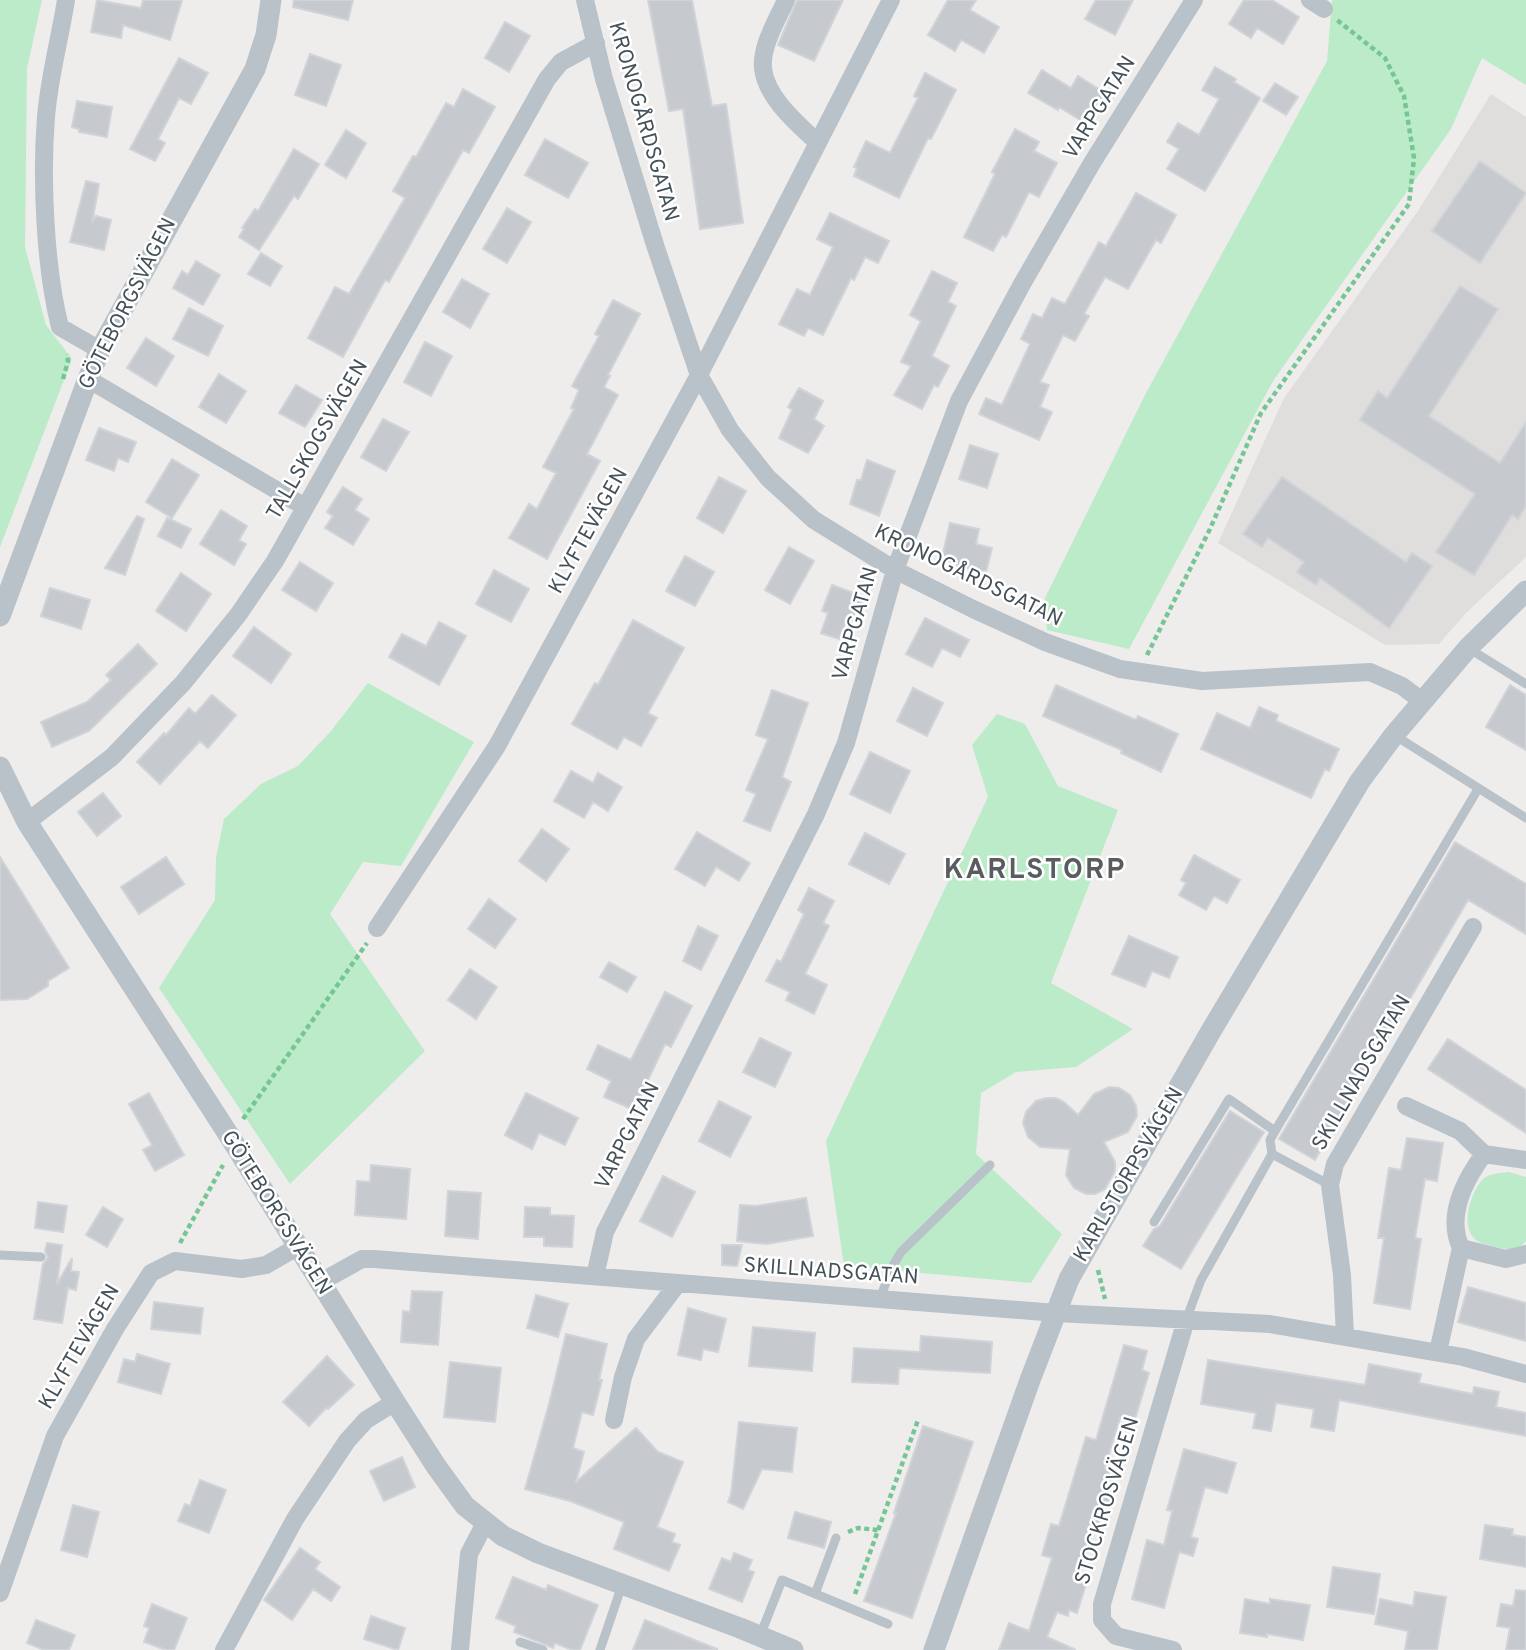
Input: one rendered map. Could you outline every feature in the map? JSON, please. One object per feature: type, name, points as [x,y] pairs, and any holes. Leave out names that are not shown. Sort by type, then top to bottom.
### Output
[{"type":"street","points":[[66,0],[46,116],[45,201],[53,301],[60,327],[100,350]]},
{"type":"street","name":"GÖTEBORGSVÄGEN","points":[[0,616],[100,350],[255,69],[266,35],[271,0]]},
{"type":"street","name":"KRONOGÅRDSGATAN","points":[[585,0],[604,79],[699,376],[730,430],[768,478],[814,520],[895,570],[1045,642],[1119,669],[1202,681],[1370,672],[1402,686],[1422,701]]},
{"type":"street","points":[[786,0],[764,52],[763,69],[772,90],[785,109],[818,143]]},
{"type":"street","name":"KLYFTEVÄGEN","points":[[377,928],[498,746],[699,376],[891,0]]},
{"type":"street","name":"VARPGATAN","points":[[595,1276],[605,1232],[804,838],[846,743],[895,570],[959,401],[1079,185],[1194,0]]},
{"type":"street","name":"TALLSKOGSVÄGEN","points":[[27,822],[111,757],[183,683],[238,615],[275,561],[304,507],[335,458],[547,79],[561,62],[596,43]]},
{"type":"street","points":[[88,379],[304,507]]},
{"type":"street","name":"KARLSTORPSVÄGEN","points":[[934,1650],[1030,1380],[1069,1279],[1211,1031],[1360,781],[1394,735],[1468,648],[1526,591]]},
{"type":"street","name":"GÖTEBORGSVÄGEN","points":[[3,780],[27,822],[230,1137],[319,1283],[458,1496],[485,1523],[503,1536],[538,1553],[793,1650]]},
{"type":"street","name":"SKILLNADSGATAN","points":[[1345,1336],[1342,1275],[1330,1185],[1335,1164],[1473,926]]},
{"type":"street","points":[[1406,1106],[1460,1131],[1484,1154],[1526,1160]]},
{"type":"street","points":[[1438,1352],[1461,1248],[1455,1235],[1455,1214],[1469,1175],[1484,1154]]},
{"type":"street","points":[[175,1261],[242,1269],[266,1265],[297,1247]]},
{"type":"street","points":[[1461,1248],[1506,1259],[1526,1255]]},
{"type":"street","name":"SKILLNADSGATAN","points":[[319,1283],[362,1259],[374,1259],[1057,1313],[1270,1324],[1438,1352],[1526,1374]]},
{"type":"street","name":"KLYFTEVÄGEN","points":[[0,1592],[55,1436],[140,1288],[151,1273],[175,1261]]},
{"type":"street","points":[[614,1420],[623,1377],[636,1339],[678,1283]]},
{"type":"street","name":"STOCKROSVÄGEN","points":[[1173,1650],[1116,1636],[1102,1620],[1102,1604],[1186,1320]]},
{"type":"street","points":[[224,1650],[295,1520],[348,1441],[366,1420],[395,1402]]},
{"type":"street","points":[[460,1650],[469,1554],[485,1523]]},
{"type":"lane","points":[[1468,648],[1526,684]]},
{"type":"lane","points":[[1394,735],[1526,818]]},
{"type":"lane","points":[[1186,1320],[1201,1280],[1272,1154],[1270,1140],[1275,1130],[1479,789]]},
{"type":"lane","points":[[1154,1222],[1229,1100],[1275,1130]]},
{"type":"lane","points":[[1272,1154],[1330,1185]]},
{"type":"lane","points":[[880,1299],[891,1269],[901,1252],[990,1165]]},
{"type":"lane","points":[[0,1255],[41,1257]]},
{"type":"lane","points":[[815,1594],[836,1538]]},
{"type":"lane","points":[[760,1636],[782,1580],[888,1624]]},
{"type":"lane","points":[[600,1650],[622,1584]]},
{"type":"lane","points":[[520,1642],[542,1650]]},
{"type":"path","points":[[1139,671],[1210,529],[1261,413],[1409,204],[1414,158],[1404,96],[1385,58],[1317,4]]},
{"type":"path","points":[[230,1137],[377,928]]},
{"type":"path","points":[[175,1261],[180,1244],[226,1162]]},
{"type":"path","points":[[850,1608],[918,1420]]},
{"type":"path","points":[[836,1538],[858,1528],[878,1530]]},
{"type":"shaded area","points":[[1491,94],[1526,117],[1526,557],[1466,613],[1439,644],[1385,645],[1218,543],[1284,398],[1418,211]]},
{"type":"green space","points":[[0,0],[42,0],[27,68],[25,247],[46,325],[72,359],[0,547]]},
{"type":"green space","points":[[1332,0],[1526,0],[1526,85],[1482,58],[1451,129],[1273,381],[1129,649],[1047,630],[1045,598],[1146,393],[1327,61]]},
{"type":"green space","points":[[368,683],[474,742],[401,866],[363,862],[330,914],[425,1051],[290,1184],[159,988],[215,900],[216,858],[224,819],[261,784],[298,766],[331,731]]},
{"type":"green space","points":[[997,714],[1025,724],[1058,786],[1118,810],[1051,983],[1133,1029],[1076,1067],[1016,1072],[981,1093],[976,1154],[1062,1234],[1031,1283],[844,1266],[826,1141],[988,797],[972,745]]},
{"type":"green space","points":[[1509,1172],[1526,1177],[1526,1241],[1520,1247],[1509,1249],[1478,1241],[1471,1234],[1468,1218],[1474,1192],[1483,1179],[1492,1174]]},
{"type":"building","points":[[97,0],[141,8],[143,0],[182,0],[170,40],[123,25],[121,38],[91,32]]},
{"type":"building","points":[[294,0],[353,0],[348,20],[293,7]]},
{"type":"building","points":[[648,0],[692,0],[712,106],[726,104],[743,223],[700,229],[683,109],[669,111]]},
{"type":"building","points":[[797,0],[843,0],[814,61],[778,45]]},
{"type":"building","points":[[948,0],[976,0],[970,10],[999,27],[984,53],[961,40],[955,51],[928,35]]},
{"type":"building","points":[[1096,0],[1133,0],[1115,35],[1085,19]]},
{"type":"building","points":[[1244,0],[1272,0],[1299,17],[1283,44],[1257,28],[1251,38],[1229,24]]},
{"type":"building","points":[[505,22],[530,36],[509,72],[485,58]]},
{"type":"building","points":[[310,54],[341,65],[326,106],[295,95]]},
{"type":"building","points":[[179,58],[208,73],[191,104],[179,98],[158,139],[165,143],[155,161],[130,149]]},
{"type":"building","points":[[1215,67],[1260,98],[1205,191],[1167,169],[1179,149],[1167,142],[1178,123],[1199,135],[1219,99],[1202,90]]},
{"type":"building","points":[[1042,70],[1071,88],[1078,76],[1105,93],[1085,123],[1028,93]]},
{"type":"building","points":[[925,73],[956,90],[931,139],[928,138],[899,198],[854,176],[857,168],[854,167],[866,141],[890,153],[918,98],[914,96]]},
{"type":"building","points":[[1275,83],[1298,97],[1286,115],[1263,101]]},
{"type":"building","points":[[463,89],[495,107],[469,153],[463,150],[389,282],[385,280],[343,357],[308,338],[335,287],[349,294],[405,198],[393,191],[413,156],[416,157],[446,103],[454,107]]},
{"type":"building","points":[[77,101],[112,107],[107,137],[79,132],[79,129],[72,127]]},
{"type":"building","points":[[1015,129],[1039,142],[1034,151],[1057,163],[1039,197],[1029,192],[1006,237],[1002,235],[993,251],[964,237],[995,174],[992,172]]},
{"type":"building","points":[[346,130],[366,143],[346,178],[325,165]]},
{"type":"building","points":[[545,139],[588,163],[568,198],[525,175]]},
{"type":"building","points":[[294,149],[319,164],[298,199],[294,196],[259,250],[239,237],[244,229],[242,228],[255,209],[258,211]]},
{"type":"building","points":[[1480,161],[1526,193],[1480,263],[1432,231]]},
{"type":"building","points":[[86,181],[99,184],[92,223],[96,216],[111,220],[104,250],[70,242]]},
{"type":"building","points":[[1136,193],[1176,215],[1161,243],[1156,240],[1128,289],[1105,277],[1084,314],[1089,316],[1075,341],[1063,335],[1040,382],[1049,385],[1040,407],[1052,412],[1039,440],[979,414],[986,398],[1002,405],[1030,344],[1021,339],[1033,314],[1042,318],[1052,298],[1065,304],[1099,242],[1106,246]]},
{"type":"building","points":[[507,208],[531,222],[507,263],[483,249]]},
{"type":"building","points":[[830,213],[889,241],[878,263],[865,257],[854,280],[851,278],[823,335],[808,328],[804,336],[779,324],[797,289],[810,295],[833,247],[817,239]]},
{"type":"building","points":[[261,253],[282,266],[270,286],[248,274]]},
{"type":"building","points":[[196,261],[220,275],[203,305],[173,288],[182,271],[188,275]]},
{"type":"building","points":[[932,271],[957,283],[948,302],[956,306],[932,356],[949,366],[938,387],[934,385],[922,409],[894,395],[911,366],[901,362],[921,321],[910,315]]},
{"type":"building","points":[[462,279],[489,294],[470,328],[443,312]]},
{"type":"building","points":[[1460,286],[1498,309],[1429,416],[1500,463],[1526,422],[1526,506],[1518,519],[1512,515],[1474,575],[1436,552],[1475,494],[1360,420],[1378,391],[1387,398]]},
{"type":"building","points":[[613,300],[640,314],[604,387],[618,395],[587,454],[600,461],[547,559],[509,538],[529,504],[537,509],[556,473],[543,467],[574,409],[571,408],[579,390],[572,386],[599,336],[595,334]]},
{"type":"building","points":[[189,308],[223,326],[208,356],[173,339]]},
{"type":"building","points":[[146,338],[174,356],[156,386],[127,368]]},
{"type":"building","points":[[425,342],[452,356],[431,396],[404,382]]},
{"type":"building","points":[[219,374],[246,391],[226,423],[199,407]]},
{"type":"building","points":[[296,385],[322,400],[305,427],[279,413]]},
{"type":"building","points":[[799,388],[823,401],[814,419],[824,426],[808,453],[779,438],[792,410],[788,407]]},
{"type":"building","points":[[383,419],[409,432],[386,471],[361,457]]},
{"type":"building","points":[[99,428],[136,442],[128,462],[118,458],[114,471],[86,460]]},
{"type":"building","points":[[970,445],[998,454],[987,488],[959,479]]},
{"type":"building","points":[[172,459],[199,475],[172,518],[146,502]]},
{"type":"building","points":[[867,460],[895,471],[879,516],[850,504],[857,480],[861,480]]},
{"type":"building","points":[[719,477],[746,491],[723,533],[697,518]]},
{"type":"building","points":[[1282,477],[1406,562],[1412,553],[1432,566],[1389,628],[1320,578],[1316,585],[1297,572],[1304,562],[1268,538],[1262,547],[1243,534]]},
{"type":"building","points":[[343,487],[362,499],[355,510],[369,519],[353,545],[325,528],[333,516],[327,512]]},
{"type":"building","points":[[221,510],[247,526],[239,540],[246,544],[234,565],[200,544]]},
{"type":"building","points":[[137,516],[144,519],[125,575],[105,568]]},
{"type":"building","points":[[167,518],[191,529],[181,548],[158,536]]},
{"type":"building","points":[[950,523],[979,529],[976,544],[992,548],[986,572],[941,562]]},
{"type":"building","points":[[789,547],[814,561],[790,604],[765,590]]},
{"type":"building","points":[[685,556],[714,572],[695,606],[666,591]]},
{"type":"building","points":[[300,562],[333,583],[316,611],[282,590]]},
{"type":"building","points":[[494,570],[529,589],[511,622],[476,604]]},
{"type":"building","points":[[181,573],[211,594],[186,631],[156,611]]},
{"type":"building","points":[[832,585],[865,597],[856,622],[847,619],[839,639],[821,633],[828,613],[822,611]]},
{"type":"building","points":[[50,588],[90,600],[81,629],[41,616]]},
{"type":"building","points":[[925,618],[969,640],[960,657],[942,648],[932,667],[906,654]]},
{"type":"building","points":[[633,620],[684,648],[648,713],[657,718],[641,746],[624,737],[617,749],[572,724],[595,683],[598,685]]},
{"type":"building","points":[[439,622],[466,636],[439,685],[389,657],[402,634],[426,646]]},
{"type":"building","points":[[254,627],[291,654],[271,683],[233,656]]},
{"type":"building","points":[[138,644],[157,664],[89,731],[52,747],[41,722],[87,702],[111,680],[106,675]]},
{"type":"building","points":[[1056,685],[1136,720],[1138,716],[1178,734],[1161,772],[1121,753],[1122,750],[1043,716]]},
{"type":"building","points":[[1510,685],[1526,695],[1526,750],[1486,727]]},
{"type":"building","points":[[913,688],[943,703],[927,736],[897,721]]},
{"type":"building","points":[[772,690],[808,703],[782,777],[791,782],[770,831],[744,821],[756,794],[746,790],[768,739],[756,735]]},
{"type":"building","points":[[212,695],[236,715],[208,748],[200,741],[160,784],[137,762],[164,733],[166,735],[189,708],[195,714]]},
{"type":"building","points":[[1259,707],[1278,715],[1276,721],[1339,749],[1329,771],[1325,769],[1311,798],[1201,749],[1217,713],[1250,728]]},
{"type":"building","points":[[870,752],[910,771],[890,813],[850,794]]},
{"type":"building","points":[[571,771],[593,783],[598,773],[622,787],[608,811],[593,802],[584,818],[554,801]]},
{"type":"building","points":[[103,793],[121,816],[97,836],[78,812]]},
{"type":"building","points":[[542,829],[569,849],[546,881],[519,861]]},
{"type":"building","points":[[697,832],[750,863],[739,881],[716,867],[705,886],[675,869]]},
{"type":"building","points":[[865,833],[905,854],[889,884],[849,864]]},
{"type":"building","points":[[1455,842],[1526,884],[1526,934],[1468,900],[1315,1160],[1279,1139]]},
{"type":"building","points":[[1194,855],[1240,880],[1227,903],[1214,896],[1206,910],[1179,895],[1186,883],[1181,880]]},
{"type":"building","points":[[0,857],[69,968],[27,999],[0,1000]]},
{"type":"building","points":[[166,857],[184,884],[139,914],[121,887]]},
{"type":"building","points":[[809,888],[834,901],[823,923],[829,926],[805,974],[827,985],[814,1014],[786,1000],[790,992],[766,981],[777,960],[781,962],[804,914],[798,910]]},
{"type":"building","points":[[489,899],[516,919],[495,948],[468,929]]},
{"type":"building","points":[[698,926],[718,936],[701,970],[683,961]]},
{"type":"building","points":[[1129,936],[1178,957],[1169,978],[1152,971],[1145,987],[1112,974]]},
{"type":"building","points":[[609,962],[636,977],[627,992],[600,977]]},
{"type":"building","points":[[470,969],[497,987],[476,1019],[448,1000]]},
{"type":"building","points":[[665,992],[692,1006],[671,1047],[665,1044],[634,1110],[604,1097],[611,1081],[587,1069],[598,1045],[631,1060]]},
{"type":"building","points":[[760,1038],[791,1053],[775,1087],[743,1072]]},
{"type":"building","points":[[1448,1039],[1526,1090],[1526,1133],[1428,1069]]},
{"type":"building","points":[[1109,1087],[1119,1088],[1130,1095],[1136,1106],[1137,1116],[1128,1132],[1104,1142],[1115,1162],[1115,1171],[1105,1189],[1095,1194],[1086,1194],[1074,1188],[1066,1175],[1070,1149],[1040,1147],[1028,1137],[1023,1123],[1026,1112],[1036,1101],[1056,1098],[1078,1115],[1094,1094]]},
{"type":"building","points":[[149,1093],[184,1155],[155,1171],[143,1150],[152,1145],[129,1104]]},
{"type":"building","points":[[526,1093],[578,1118],[565,1145],[539,1133],[532,1149],[505,1135]]},
{"type":"building","points":[[719,1101],[751,1117],[730,1157],[699,1141]]},
{"type":"building","points":[[1230,1111],[1264,1132],[1181,1269],[1143,1246],[1154,1229],[1160,1226]]},
{"type":"building","points":[[1407,1138],[1443,1143],[1437,1181],[1425,1179],[1415,1238],[1421,1239],[1410,1309],[1374,1303],[1384,1238],[1378,1238],[1389,1168],[1401,1170]]},
{"type":"building","points":[[371,1165],[410,1169],[406,1219],[355,1215],[357,1181],[370,1182]]},
{"type":"building","points":[[663,1176],[695,1192],[672,1237],[640,1221]]},
{"type":"building","points":[[448,1191],[481,1193],[478,1239],[445,1236]]},
{"type":"building","points":[[806,1198],[813,1236],[767,1244],[737,1241],[740,1205],[756,1206]]},
{"type":"building","points":[[38,1202],[67,1206],[63,1232],[35,1228]]},
{"type":"building","points":[[103,1207],[123,1219],[107,1247],[86,1235]]},
{"type":"building","points":[[525,1207],[550,1208],[550,1215],[574,1216],[572,1247],[544,1246],[544,1237],[524,1237]]},
{"type":"building","points":[[47,1243],[62,1245],[57,1284],[72,1258],[71,1271],[79,1272],[76,1290],[68,1288],[62,1323],[34,1319],[43,1264],[48,1258],[45,1251]]},
{"type":"building","points":[[722,1245],[742,1245],[737,1266],[722,1265]]},
{"type":"building","points":[[1468,1287],[1526,1303],[1526,1341],[1458,1322]]},
{"type":"building","points":[[412,1291],[442,1292],[438,1345],[401,1342],[403,1311],[410,1312]]},
{"type":"building","points":[[536,1295],[568,1304],[558,1337],[527,1328]]},
{"type":"building","points":[[154,1302],[203,1308],[200,1334],[151,1329]]},
{"type":"building","points":[[688,1308],[726,1319],[718,1352],[703,1349],[701,1360],[678,1355]]},
{"type":"building","points":[[753,1327],[815,1333],[812,1371],[749,1366]]},
{"type":"building","points":[[566,1334],[607,1344],[593,1415],[582,1412],[573,1448],[584,1452],[576,1482],[636,1428],[658,1452],[683,1462],[657,1527],[675,1534],[672,1542],[680,1545],[669,1571],[614,1549],[624,1522],[570,1501],[525,1489]]},
{"type":"building","points":[[921,1336],[992,1342],[990,1373],[899,1368],[898,1384],[852,1382],[854,1348],[920,1352]]},
{"type":"building","points":[[1124,1345],[1147,1351],[1142,1370],[1149,1373],[1134,1422],[1120,1418],[1105,1468],[1111,1470],[1109,1477],[1115,1479],[1108,1504],[1104,1503],[1098,1524],[1095,1524],[1077,1581],[1086,1584],[1077,1613],[1069,1610],[1068,1616],[1057,1612],[1047,1637],[1076,1650],[999,1650],[1009,1623],[1029,1631],[1052,1558],[1042,1555],[1051,1524],[1059,1526],[1086,1437],[1096,1440]]},
{"type":"building","points":[[137,1354],[170,1364],[161,1394],[118,1382],[124,1359],[135,1362]]},
{"type":"building","points":[[327,1356],[354,1385],[309,1426],[283,1402]]},
{"type":"building","points":[[1208,1360],[1365,1385],[1369,1364],[1421,1374],[1419,1383],[1473,1394],[1474,1387],[1499,1392],[1496,1407],[1526,1413],[1526,1436],[1339,1400],[1334,1431],[1311,1427],[1314,1409],[1276,1403],[1271,1431],[1253,1428],[1256,1413],[1201,1404]]},
{"type":"building","points":[[450,1362],[501,1368],[495,1422],[444,1417]]},
{"type":"building","points":[[739,1422],[797,1428],[792,1472],[762,1469],[743,1509],[728,1502]]},
{"type":"building","points":[[923,1426],[973,1442],[912,1618],[864,1601],[896,1513]]},
{"type":"building","points":[[1184,1449],[1236,1463],[1227,1493],[1205,1487],[1191,1537],[1198,1539],[1193,1556],[1179,1552],[1164,1608],[1132,1599],[1147,1540],[1164,1545],[1172,1511],[1167,1510]]},
{"type":"building","points":[[402,1457],[415,1487],[384,1501],[370,1471]]},
{"type":"building","points":[[200,1480],[226,1490],[209,1533],[178,1521],[185,1504],[190,1506]]},
{"type":"building","points":[[73,1505],[99,1512],[87,1557],[61,1550]]},
{"type":"building","points":[[795,1512],[831,1522],[824,1548],[788,1538]]},
{"type":"building","points":[[1485,1525],[1513,1529],[1512,1535],[1526,1537],[1526,1567],[1480,1559]]},
{"type":"building","points":[[300,1548],[320,1562],[315,1569],[340,1587],[331,1601],[313,1589],[292,1620],[264,1600]]},
{"type":"building","points":[[734,1553],[752,1560],[748,1570],[754,1572],[742,1602],[709,1589],[722,1558],[731,1562]]},
{"type":"building","points":[[1333,1567],[1380,1574],[1374,1614],[1327,1607]]},
{"type":"building","points":[[513,1577],[546,1590],[548,1585],[598,1605],[580,1650],[572,1650],[555,1643],[553,1648],[514,1632],[516,1626],[496,1618]]},
{"type":"building","points":[[1516,1590],[1526,1591],[1526,1650],[1506,1650],[1510,1628],[1497,1626],[1501,1604],[1513,1606]]},
{"type":"building","points":[[1415,1592],[1446,1597],[1437,1650],[1405,1650],[1408,1631],[1375,1624],[1380,1599],[1413,1606]]},
{"type":"building","points":[[1245,1599],[1270,1604],[1270,1599],[1310,1605],[1303,1640],[1240,1633]]},
{"type":"building","points":[[152,1604],[187,1618],[174,1650],[144,1642],[149,1628],[144,1626]]},
{"type":"building","points":[[371,1616],[405,1628],[398,1650],[364,1639]]},
{"type":"building","points":[[36,1620],[75,1635],[69,1650],[44,1650],[27,1643]]},
{"type":"building","points":[[645,1620],[717,1649],[717,1650],[633,1650]]},
{"type":"district","name":"KARLSTORP","points":[[1035,871]]}]
